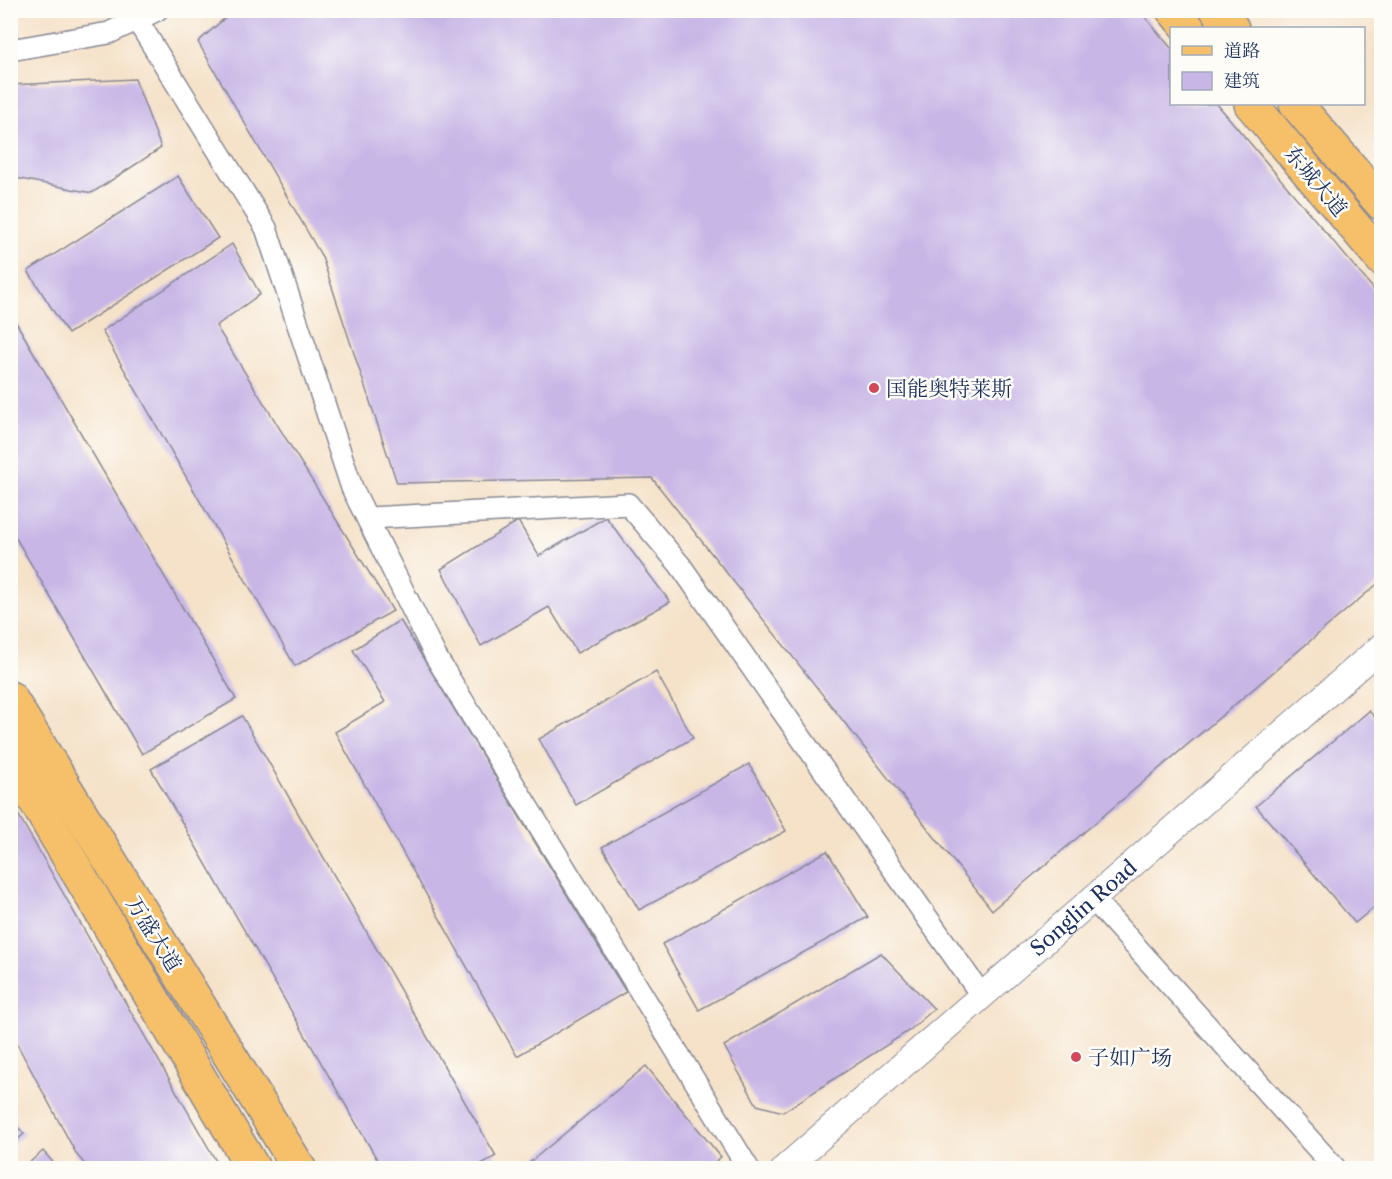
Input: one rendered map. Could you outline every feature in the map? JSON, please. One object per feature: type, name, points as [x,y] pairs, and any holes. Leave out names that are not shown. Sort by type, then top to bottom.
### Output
[{"type":"main road","points":[[1173,10],[1187,27]]},
{"type":"main road","points":[[1217,10],[1231,27]]},
{"type":"main road","name":"东城大道","points":[[1252,105],[1382,259]]},
{"type":"main road","name":"东城大道","points":[[1297,105],[1382,204]]},
{"type":"main road","name":"万盛大道","points":[[15,715],[299,1168]]},
{"type":"main road","name":"万盛大道","points":[[10,758],[253,1168]]},
{"type":"street","points":[[10,50],[109,33],[157,10]]},
{"type":"street","points":[[137,20],[266,228],[352,488],[369,518],[436,657],[748,1168]]},
{"type":"street","points":[[369,518],[628,504],[680,565],[982,996]]},
{"type":"street","name":"Songlin Road","points":[[785,1168],[1382,646]]},
{"type":"street","points":[[1093,899],[1335,1168]]},
{"type":"building","name":"国能奥特莱斯","points":[[234,10],[1139,10],[1170,47],[1170,105],[1218,105],[1382,299],[1382,580],[992,910],[652,478],[397,483],[322,257],[198,42]]},
{"type":"building","points":[[135,79],[161,148],[92,193],[10,177],[10,85]]},
{"type":"building","points":[[178,176],[218,238],[68,334],[28,271]]},
{"type":"building","points":[[232,244],[260,294],[216,326],[393,611],[295,666],[102,331]]},
{"type":"building","points":[[10,312],[236,699],[142,754],[10,528]]},
{"type":"building","points":[[606,517],[670,602],[577,653],[549,607],[481,646],[441,569],[518,521],[539,556]]},
{"type":"building","points":[[400,620],[626,992],[517,1056],[335,732],[385,702],[353,650]]},
{"type":"building","points":[[656,672],[693,738],[576,805],[539,739]]},
{"type":"building","points":[[1369,711],[1382,725],[1382,901],[1355,923],[1256,806]]},
{"type":"building","points":[[242,716],[496,1156],[474,1168],[382,1168],[151,769]]},
{"type":"building","points":[[749,764],[786,831],[639,910],[602,847]]},
{"type":"building","points":[[10,800],[220,1168],[88,1168],[77,1155],[10,1031]]},
{"type":"building","points":[[827,851],[868,917],[699,1010],[662,944]]},
{"type":"building","points":[[881,953],[934,1009],[910,1030],[783,1112],[757,1105],[724,1046]]},
{"type":"building","points":[[646,1066],[721,1157],[708,1168],[523,1168]]},
{"type":"building","points":[[10,1118],[24,1134],[10,1146]]},
{"type":"building","points":[[43,1151],[58,1168],[23,1168]]},
{"type":"place","name":"国能奥特莱斯","points":[[874,388]]},
{"type":"place","name":"子如广场","points":[[1076,1057]]}]
